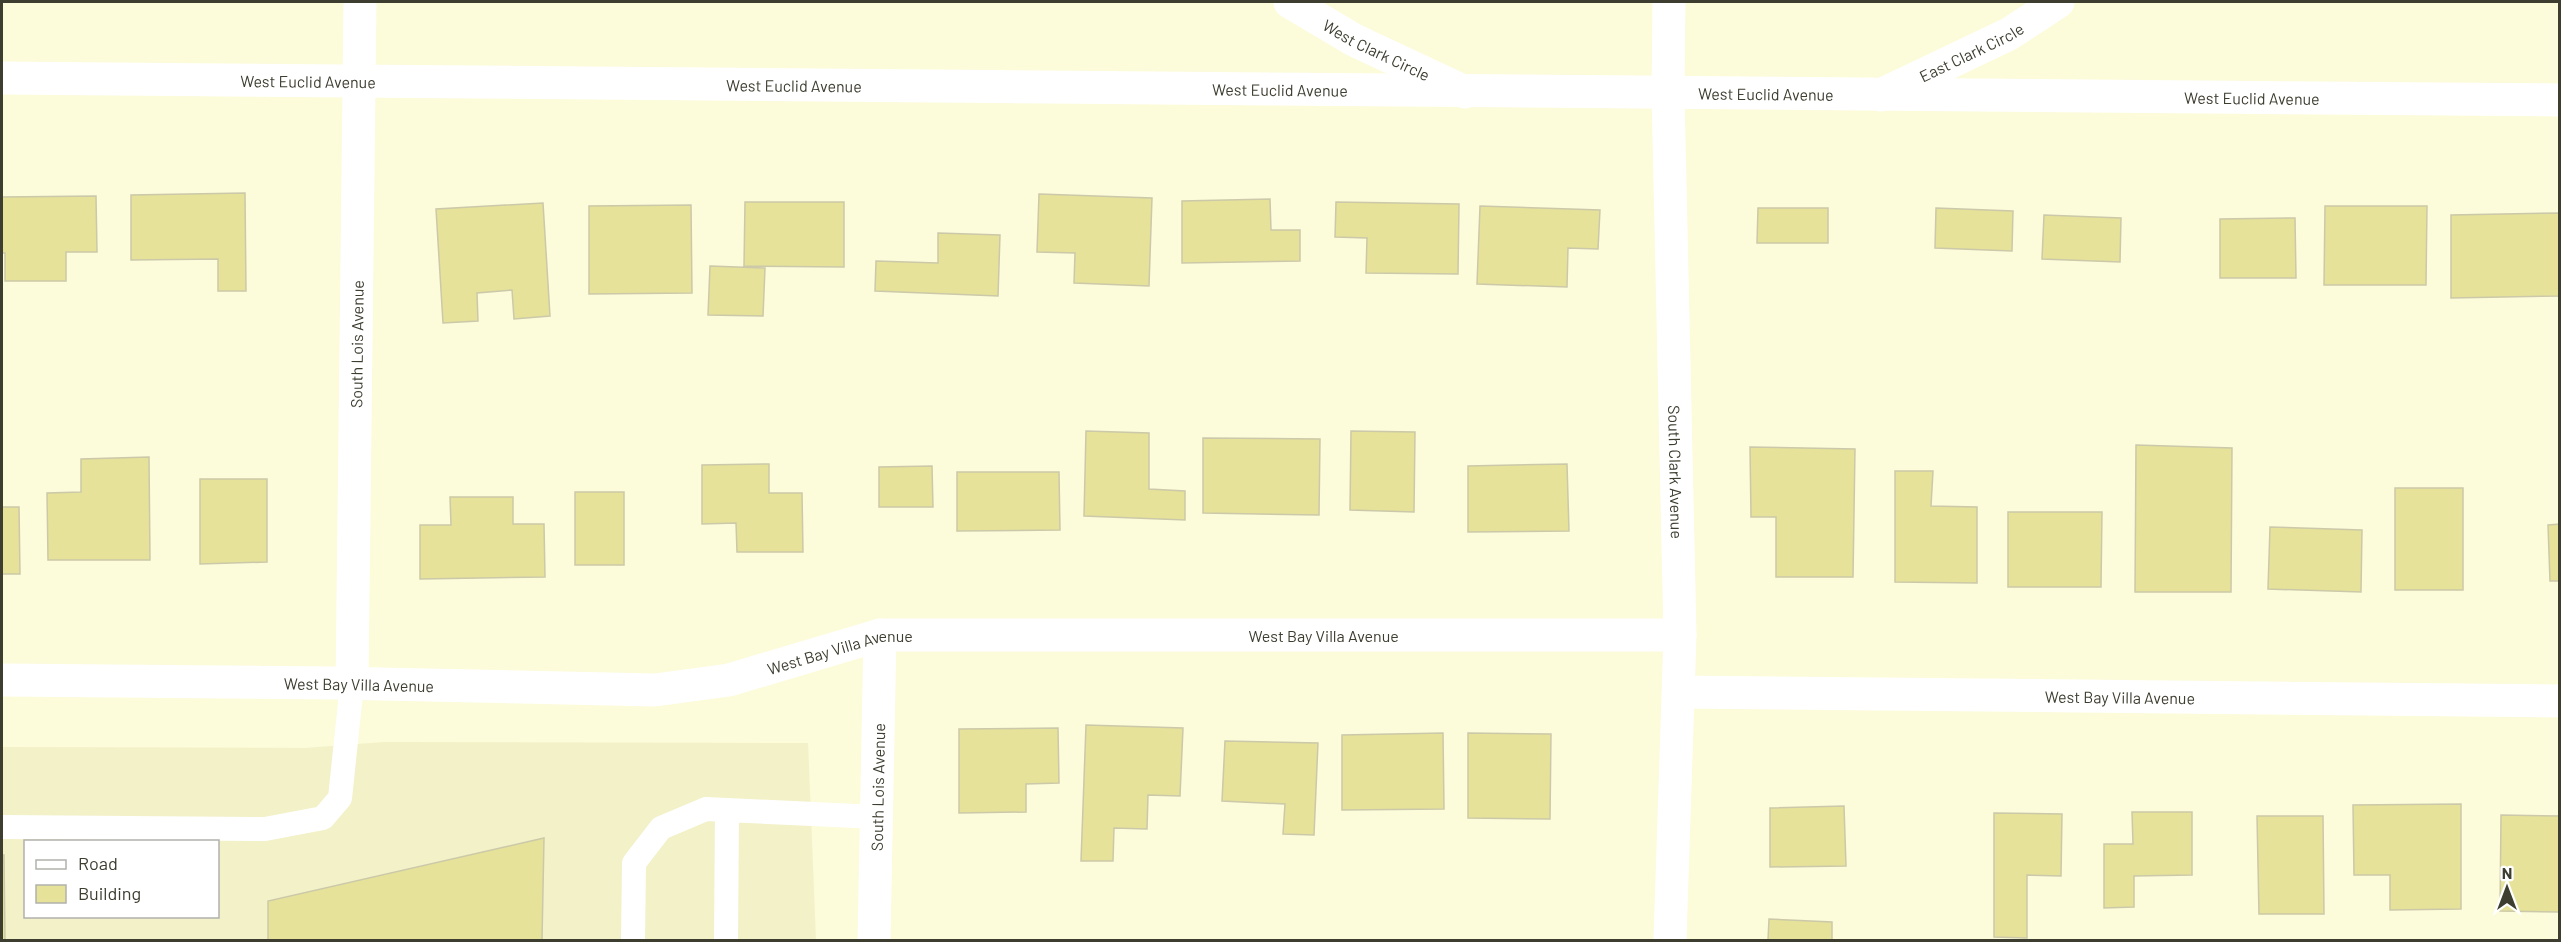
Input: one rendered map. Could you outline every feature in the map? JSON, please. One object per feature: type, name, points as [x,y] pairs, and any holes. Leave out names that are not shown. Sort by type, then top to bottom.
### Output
[{"type":"street","name":"South Lois Avenue","points":[[352,684],[360,2]]},
{"type":"street","name":"West Clark Circle","points":[[1290,2],[1354,40],[1465,93]]},
{"type":"street","name":"South Clark Avenue","points":[[1668,2],[1680,635],[1680,692],[1670,940]]},
{"type":"street","name":"East Clark Circle","points":[[1881,95],[2009,34],[2058,2]]},
{"type":"street","name":"West Euclid Avenue","points":[[2,78],[1465,93],[2559,100]]},
{"type":"street","name":"South Lois Avenue","points":[[874,940],[880,635]]},
{"type":"street","name":"West Bay Villa Avenue","points":[[2,680],[656,690],[729,681],[880,635],[1680,635]]},
{"type":"street","name":"West Bay Villa Avenue","points":[[1680,692],[2559,701]]},
{"type":"lane","points":[[2,827],[265,829],[323,818],[340,798],[352,684]]},
{"type":"lane","points":[[633,940],[634,863],[661,828],[706,809],[877,817]]},
{"type":"lane","points":[[726,940],[727,810]]},
{"type":"shaded area","points":[[384,742],[808,743],[816,940],[2,940],[2,747],[305,748]]},
{"type":"building","points":[[245,193],[246,291],[218,291],[218,259],[131,260],[131,195]]},
{"type":"building","points":[[1039,194],[1152,198],[1149,286],[1074,283],[1075,253],[1037,252]]},
{"type":"building","points":[[96,196],[97,252],[66,252],[66,281],[5,281],[5,253],[2,253],[2,197]]},
{"type":"building","points":[[1270,199],[1271,230],[1300,230],[1300,261],[1182,263],[1182,201]]},
{"type":"building","points":[[745,202],[844,202],[844,267],[744,266]]},
{"type":"building","points":[[1336,202],[1459,204],[1458,274],[1366,273],[1367,238],[1335,237]]},
{"type":"building","points":[[543,203],[550,316],[514,319],[512,290],[477,293],[478,321],[443,323],[436,209]]},
{"type":"building","points":[[691,205],[692,293],[589,294],[589,206]]},
{"type":"building","points":[[1480,206],[1600,210],[1598,249],[1568,248],[1567,287],[1477,284]]},
{"type":"building","points":[[2325,206],[2427,206],[2426,285],[2324,285]]},
{"type":"building","points":[[1758,208],[1828,208],[1828,243],[1757,243]]},
{"type":"building","points":[[1936,208],[2013,211],[2012,251],[1935,248]]},
{"type":"building","points":[[2560,213],[2560,296],[2451,298],[2451,215]]},
{"type":"building","points":[[2044,215],[2121,218],[2120,262],[2042,259]]},
{"type":"building","points":[[2295,218],[2296,278],[2220,278],[2220,219]]},
{"type":"building","points":[[938,233],[1000,235],[998,296],[875,291],[876,261],[938,263]]},
{"type":"building","points":[[710,266],[765,268],[763,316],[708,315]]},
{"type":"building","points":[[1086,431],[1149,433],[1149,489],[1185,491],[1185,520],[1084,516]]},
{"type":"building","points":[[1351,431],[1415,432],[1414,512],[1350,510]]},
{"type":"building","points":[[1203,438],[1320,439],[1319,515],[1203,513]]},
{"type":"building","points":[[2136,445],[2232,448],[2231,592],[2135,592]]},
{"type":"building","points":[[1750,447],[1855,449],[1853,577],[1776,577],[1776,517],[1751,517]]},
{"type":"building","points":[[149,457],[150,560],[48,560],[47,493],[81,492],[81,459]]},
{"type":"building","points":[[769,464],[769,493],[802,493],[803,552],[737,552],[736,523],[702,524],[702,465]]},
{"type":"building","points":[[1567,464],[1569,531],[1468,532],[1468,466]]},
{"type":"building","points":[[932,466],[933,507],[879,507],[879,467]]},
{"type":"building","points":[[1895,471],[1933,471],[1931,506],[1977,507],[1977,583],[1895,582]]},
{"type":"building","points":[[957,472],[1059,472],[1060,530],[957,531]]},
{"type":"building","points":[[200,479],[267,479],[267,562],[200,564]]},
{"type":"building","points":[[2395,488],[2463,488],[2463,590],[2395,590]]},
{"type":"building","points":[[575,492],[624,492],[624,565],[575,565]]},
{"type":"building","points":[[450,497],[513,497],[513,524],[544,524],[545,577],[420,579],[420,525],[451,525]]},
{"type":"building","points":[[2,507],[19,507],[20,574],[2,574]]},
{"type":"building","points":[[2008,512],[2102,512],[2101,587],[2008,587]]},
{"type":"building","points":[[2560,524],[2560,581],[2550,581],[2548,525]]},
{"type":"building","points":[[2270,527],[2362,530],[2361,592],[2268,589]]},
{"type":"building","points":[[1086,725],[1183,728],[1180,796],[1148,795],[1147,829],[1114,828],[1113,861],[1081,861]]},
{"type":"building","points":[[1058,728],[1059,783],[1026,784],[1026,812],[959,813],[959,729]]},
{"type":"building","points":[[1443,733],[1444,809],[1342,810],[1342,735]]},
{"type":"building","points":[[1468,733],[1551,734],[1550,819],[1468,818]]},
{"type":"building","points":[[1225,741],[1318,743],[1314,835],[1283,834],[1285,804],[1222,801]]},
{"type":"building","points":[[2461,804],[2461,909],[2390,910],[2390,875],[2354,875],[2353,805]]},
{"type":"building","points":[[1844,806],[1846,866],[1770,867],[1770,808]]},
{"type":"building","points":[[2132,812],[2192,812],[2192,875],[2134,876],[2134,907],[2104,908],[2104,844],[2133,844]]},
{"type":"building","points":[[1994,813],[2062,814],[2061,876],[2027,875],[2027,938],[1994,937]]},
{"type":"building","points":[[2501,815],[2560,816],[2560,912],[2500,911]]},
{"type":"building","points":[[2257,816],[2323,816],[2324,914],[2259,914]]},
{"type":"building","points":[[544,838],[542,940],[268,940],[268,901]]},
{"type":"building","points":[[2,855],[4,855],[5,940],[2,940]]},
{"type":"building","points":[[1769,919],[1832,922],[1832,940],[1768,940]]}]
